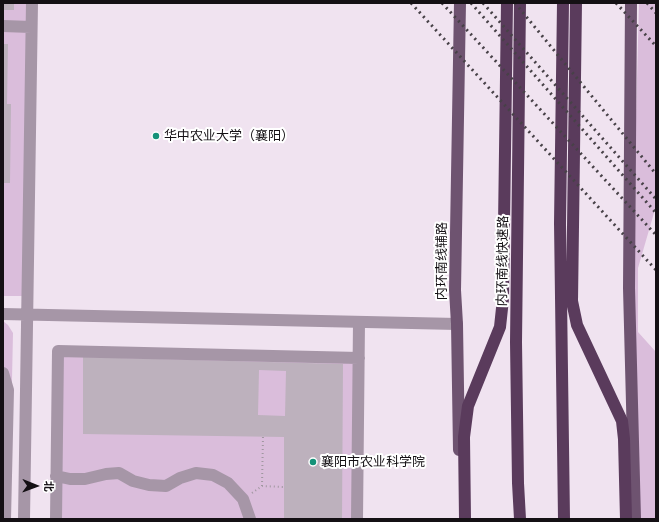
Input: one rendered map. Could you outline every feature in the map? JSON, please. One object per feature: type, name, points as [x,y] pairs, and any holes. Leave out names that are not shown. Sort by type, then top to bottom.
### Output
[{"type":"highway","points":[[465,519],[464,437],[468,406],[500,327],[503,299],[507,3]]},
{"type":"highway","name":"内环南线快速路","points":[[520,3],[516,342],[520,519]]},
{"type":"highway","points":[[563,3],[560,223],[564,519]]},
{"type":"highway","points":[[576,3],[572,301],[577,325],[622,421],[624,439],[626,519]]},
{"type":"main road","name":"内环南线辅路","points":[[460,3],[455,290],[460,519]]},
{"type":"main road","points":[[631,3],[628,288],[635,519]]},
{"type":"street","points":[[24,519],[32,3]]},
{"type":"street","points":[[3,26],[31,27]]},
{"type":"street","points":[[3,314],[456,324]]},
{"type":"street","points":[[357,519],[359,322]]},
{"type":"street","points":[[56,519],[58,351],[358,358]]},
{"type":"street","points":[[3,373],[8,390],[6,519]]},
{"type":"street","points":[[56,476],[70,479],[85,479],[106,474],[119,473],[133,481],[149,485],[166,486],[180,478],[196,473],[214,475],[228,484],[243,499],[250,519]]},
{"type":"path","points":[[262,486],[263,436]]},
{"type":"path","points":[[243,499],[262,486],[284,487]]},
{"type":"shaded area","points":[[3,3],[32,3],[27,296],[3,296]]},
{"type":"shaded area","points":[[639,3],[656,3],[656,206],[638,268],[638,332],[656,352],[656,519],[640,519],[632,268]]},
{"type":"shaded area","points":[[3,321],[8,325],[13,333],[9,519],[3,519]]},
{"type":"shaded area","points":[[58,351],[359,358],[357,519],[56,519]]},
{"type":"building","points":[[3,3],[14,3],[14,10],[3,10]]},
{"type":"building","points":[[3,44],[8,44],[7,104],[11,104],[10,183],[3,183]]},
{"type":"building","name":"襄阳市农业科学院","points":[[83,357],[343,364],[342,519],[284,519],[284,437],[83,434]],"holes":[[[259,370],[286,371],[285,416],[258,415]]]},
{"type":"railway","points":[[411,3],[656,270]]},
{"type":"railway","points":[[442,3],[656,235]]},
{"type":"railway","points":[[471,3],[656,213]]},
{"type":"railway","points":[[483,3],[656,199]]},
{"type":"railway","points":[[515,3],[656,174]]},
{"type":"railway","points":[[616,3],[656,46]]},
{"type":"railway","points":[[647,3],[656,13]]},
{"type":"place","name":"华中农业大学（襄阳）","points":[[156,136]]},
{"type":"place","name":"襄阳市农业科学院","points":[[313,462]]}]
